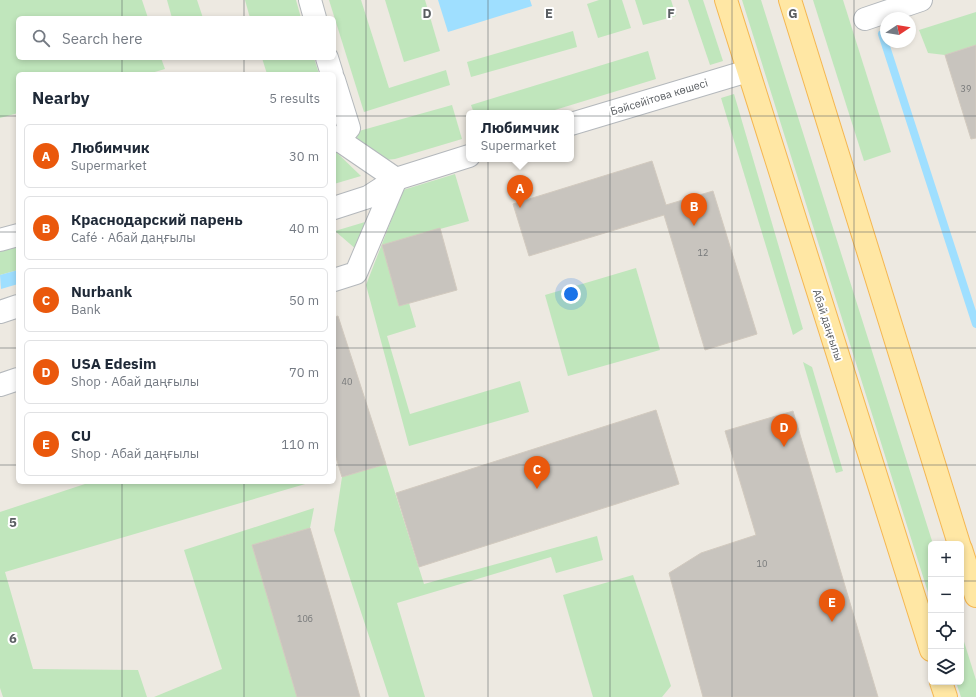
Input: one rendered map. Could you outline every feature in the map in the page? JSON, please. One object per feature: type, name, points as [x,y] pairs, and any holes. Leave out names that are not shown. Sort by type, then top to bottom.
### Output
[{"type":"main road","name":"Абай даңғылы","points":[[726,0],[931,649]]},
{"type":"main road","points":[[790,0],[958,541]]},
{"type":"main road","points":[[964,558],[976,596]]},
{"type":"main road","points":[[942,685],[946,697]]},
{"type":"street","points":[[310,0],[314,16]]},
{"type":"street","points":[[864,19],[921,0]]},
{"type":"street","points":[[328,60],[331,72]]},
{"type":"street","name":"Бәйсейітова көшесі","points":[[574,123],[748,71]]},
{"type":"street","points":[[336,86],[349,128],[336,141],[396,180]]},
{"type":"street","points":[[336,207],[368,197],[396,180],[466,157]]},
{"type":"street","points":[[336,279],[356,273],[396,180]]},
{"type":"street","points":[[0,240],[16,236]]},
{"type":"street","points":[[0,312],[16,307]]},
{"type":"street","points":[[0,385],[16,380]]},
{"type":"green space","points":[[0,0],[142,0],[147,16],[16,16],[16,60],[162,60],[165,69],[155,72],[16,72],[16,114],[0,118]]},
{"type":"green space","points":[[167,0],[197,0],[202,16],[171,16]]},
{"type":"green space","points":[[245,0],[296,0],[300,16],[249,16]]},
{"type":"green space","points":[[329,0],[361,0],[389,88],[446,70],[450,85],[364,112],[336,22],[336,16],[334,16]]},
{"type":"green space","points":[[385,0],[425,0],[440,51],[404,62]]},
{"type":"green space","points":[[599,0],[622,0],[631,28],[598,38],[587,4]]},
{"type":"green space","points":[[635,0],[671,0],[676,16],[643,25]]},
{"type":"green space","points":[[688,0],[703,0],[723,61],[710,65]]},
{"type":"green space","points":[[742,0],[761,0],[932,541],[928,541],[928,592]]},
{"type":"green space","points":[[813,0],[843,0],[891,152],[864,161]]},
{"type":"green space","points":[[976,12],[976,45],[945,55],[928,53],[919,30]]},
{"type":"green space","points":[[573,31],[577,47],[471,77],[467,62]]},
{"type":"green space","points":[[648,51],[656,79],[555,110],[473,110],[471,105]]},
{"type":"green space","points":[[263,60],[315,60],[318,72],[266,72]]},
{"type":"green space","points":[[734,94],[803,329],[793,335],[721,98]]},
{"type":"green space","points":[[452,105],[462,139],[395,159],[385,160],[355,144],[359,131]]},
{"type":"green space","points":[[336,152],[361,176],[336,183]]},
{"type":"green space","points":[[455,174],[469,221],[382,245],[399,306],[409,303],[416,327],[387,336],[410,414],[520,381],[529,412],[409,446],[366,285],[403,190]]},
{"type":"green space","points":[[375,219],[357,250],[336,231]]},
{"type":"green space","points":[[16,247],[16,271],[0,275],[0,251]]},
{"type":"green space","points":[[636,268],[660,350],[568,376],[545,295]]},
{"type":"green space","points":[[803,362],[812,367],[843,471],[836,473]]},
{"type":"green space","points":[[386,464],[424,584],[597,536],[603,560],[556,573],[551,557],[397,603],[425,697],[389,697],[334,530],[342,477]]},
{"type":"green space","points":[[85,484],[305,484],[5,572],[33,669],[138,670],[147,697],[3,697],[0,688],[0,512]]},
{"type":"green space","points":[[314,508],[310,528],[252,545],[297,697],[154,697],[222,669],[184,550]]},
{"type":"green space","points":[[633,575],[671,686],[662,697],[593,697],[563,595]]},
{"type":"green space","points":[[964,642],[976,680],[976,697],[961,697],[957,685],[964,685]]},
{"type":"water","points":[[438,0],[530,0],[532,6],[448,32]]},
{"type":"water","points":[[16,271],[16,285],[1,289],[0,275]]},
{"type":"building","points":[[976,45],[976,138],[971,139],[945,55]]},
{"type":"building","points":[[652,161],[666,205],[713,191],[757,334],[705,350],[664,215],[529,256],[513,204]]},
{"type":"building","points":[[440,228],[457,290],[399,306],[382,245]]},
{"type":"building","points":[[336,316],[338,316],[386,464],[342,477],[336,458]]},
{"type":"building","points":[[656,410],[679,484],[419,567],[396,493]]},
{"type":"building","points":[[793,411],[878,697],[703,697],[669,573],[701,553],[756,535],[725,431]]},
{"type":"building","points":[[310,528],[360,697],[297,697],[252,545]]},
{"type":"waterway","points":[[887,48],[976,324]]},
{"type":"place","name":"Любимчик","points":[[520,208]]},
{"type":"place","name":"Краснодарский парень","points":[[694,226]]},
{"type":"place","name":"USA Edesim","points":[[784,447]]},
{"type":"place","name":"Nurbank","points":[[537,489]]},
{"type":"place","name":"CU","points":[[832,622]]}]
